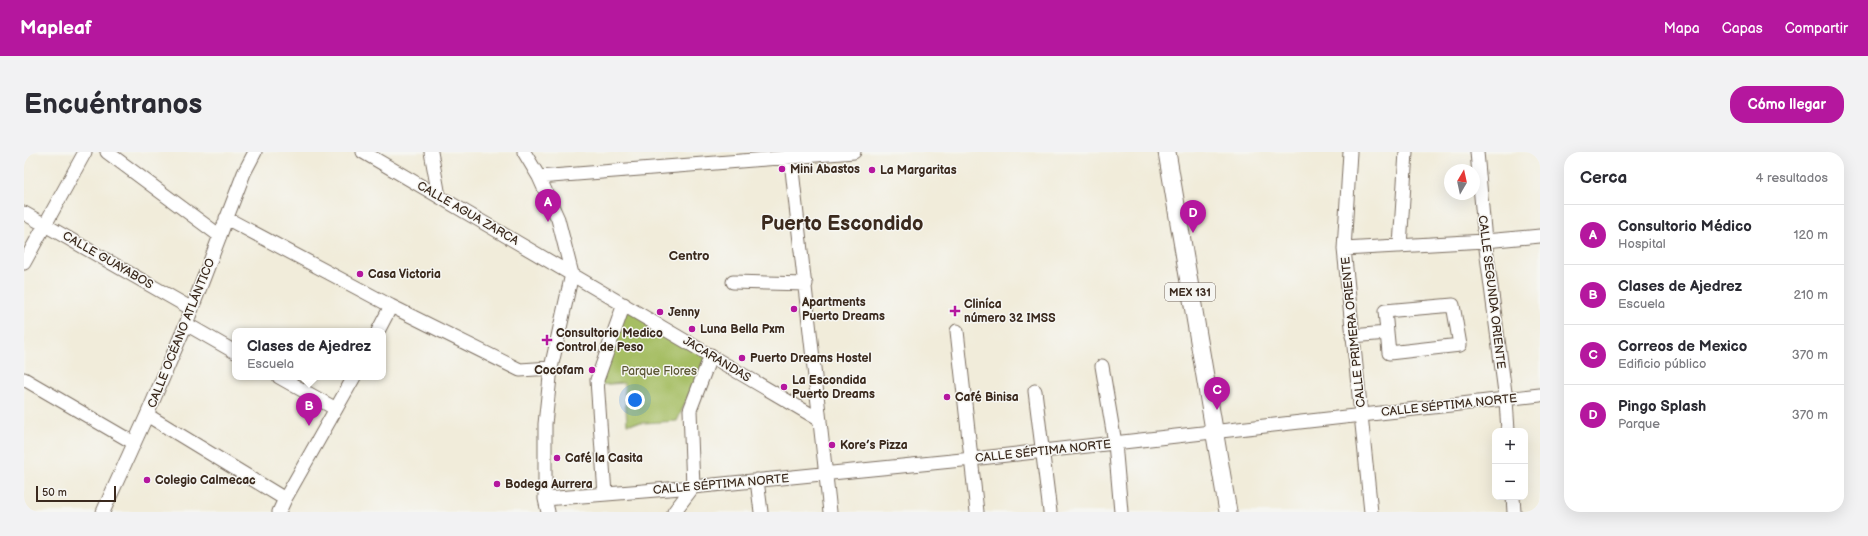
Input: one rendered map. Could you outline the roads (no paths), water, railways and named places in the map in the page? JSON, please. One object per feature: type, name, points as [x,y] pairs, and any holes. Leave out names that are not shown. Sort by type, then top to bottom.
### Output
[{"type":"main road","name":"MEX 131","points":[[1167,152],[1228,512]]},
{"type":"street","points":[[24,263],[85,152]]},
{"type":"street","points":[[107,152],[220,236]]},
{"type":"street","name":"CALLE OCÉANO ATLÁNTICO","points":[[103,512],[186,324],[244,173],[255,152]]},
{"type":"street","name":"CALLE AGUA ZARCA","points":[[363,152],[572,274]]},
{"type":"street","points":[[431,152],[439,196]]},
{"type":"street","points":[[524,152],[539,177],[558,219],[572,274],[552,368],[545,424],[546,506]]},
{"type":"street","points":[[539,177],[790,155],[854,152]]},
{"type":"street","name":"CALLE PRIMERA ORIENTE","points":[[1350,152],[1344,249],[1371,512]]},
{"type":"street","points":[[1400,246],[1406,152]]},
{"type":"street","name":"CALLE SEGUNDA ORIENTE","points":[[1477,152],[1485,241],[1506,400],[1508,428]]},
{"type":"street","points":[[790,155],[806,284],[830,512]]},
{"type":"street","name":"CALLE GUAYABOS","points":[[24,213],[192,309]]},
{"type":"street","points":[[226,218],[392,306],[520,370],[552,368]]},
{"type":"street","points":[[1344,249],[1485,241],[1540,236]]},
{"type":"street","name":"JACARANDAS","points":[[572,274],[820,420]]},
{"type":"street","points":[[733,282],[806,284]]},
{"type":"street","points":[[605,494],[597,380],[624,304]]},
{"type":"street","points":[[1453,305],[1460,345],[1389,353],[1387,333],[1385,311],[1453,305]]},
{"type":"street","points":[[380,328],[392,306]]},
{"type":"street","points":[[186,324],[232,350]]},
{"type":"street","points":[[957,331],[977,512]]},
{"type":"street","points":[[1352,336],[1387,333]]},
{"type":"street","points":[[674,512],[693,487],[690,410],[711,355]]},
{"type":"street","points":[[1102,366],[1115,443],[1121,512]]},
{"type":"street","points":[[24,379],[134,443]]},
{"type":"street","points":[[284,380],[336,409]]},
{"type":"street","points":[[280,512],[285,498],[352,380]]},
{"type":"street","points":[[1035,391],[1050,512]]},
{"type":"street","name":"CALLE SÉPTIMA NORTE","points":[[546,506],[605,494],[693,487],[972,459],[1540,395]]},
{"type":"street","points":[[147,415],[285,498]]},
{"type":"street","points":[[757,480],[761,512]]},
{"type":"street","points":[[1513,500],[1514,512]]},
{"type":"place","name":"Mini Abastos","points":[[782,169]]},
{"type":"place","name":"La Margaritas","points":[[872,170]]},
{"type":"place","name":"Consultorio Médico","points":[[548,222]]},
{"type":"place","name":"Pingo Splash","points":[[1193,233]]},
{"type":"place","name":"Casa Victoria","points":[[360,274]]},
{"type":"place","name":"Apartments Puerto Dreams","points":[[794,309]]},
{"type":"place","name":"Cliníca número 32 IMSS","points":[[955,311]]},
{"type":"place","name":"Jenny","points":[[660,312]]},
{"type":"place","name":"Luna Bella Pxm","points":[[692,329]]},
{"type":"place","name":"Consultorio Medico Control de Peso","points":[[547,340]]},
{"type":"place","name":"Puerto Dreams Hostel","points":[[742,358]]},
{"type":"place","name":"Cocofam","points":[[592,370]]},
{"type":"place","name":"La Escondida Puerto Dreams","points":[[784,387]]},
{"type":"place","name":"Café Binisa","points":[[947,397]]},
{"type":"place","name":"Correos de Mexico","points":[[1217,410]]},
{"type":"place","name":"Clases de Ajedrez","points":[[309,426]]},
{"type":"place","name":"Kore’s Pizza","points":[[832,445]]},
{"type":"place","name":"Café la Casita","points":[[557,458]]},
{"type":"place","name":"Colegio Calmecac","points":[[147,480]]},
{"type":"place","name":"Bodega Aurrera","points":[[497,484]]},
{"type":"district","name":"Puerto Escondido","points":[[842,223]]},
{"type":"district","name":"Centro","points":[[689,255]]},
{"type":"park label","name":"Parque Flores","points":[[659,371]]}]
